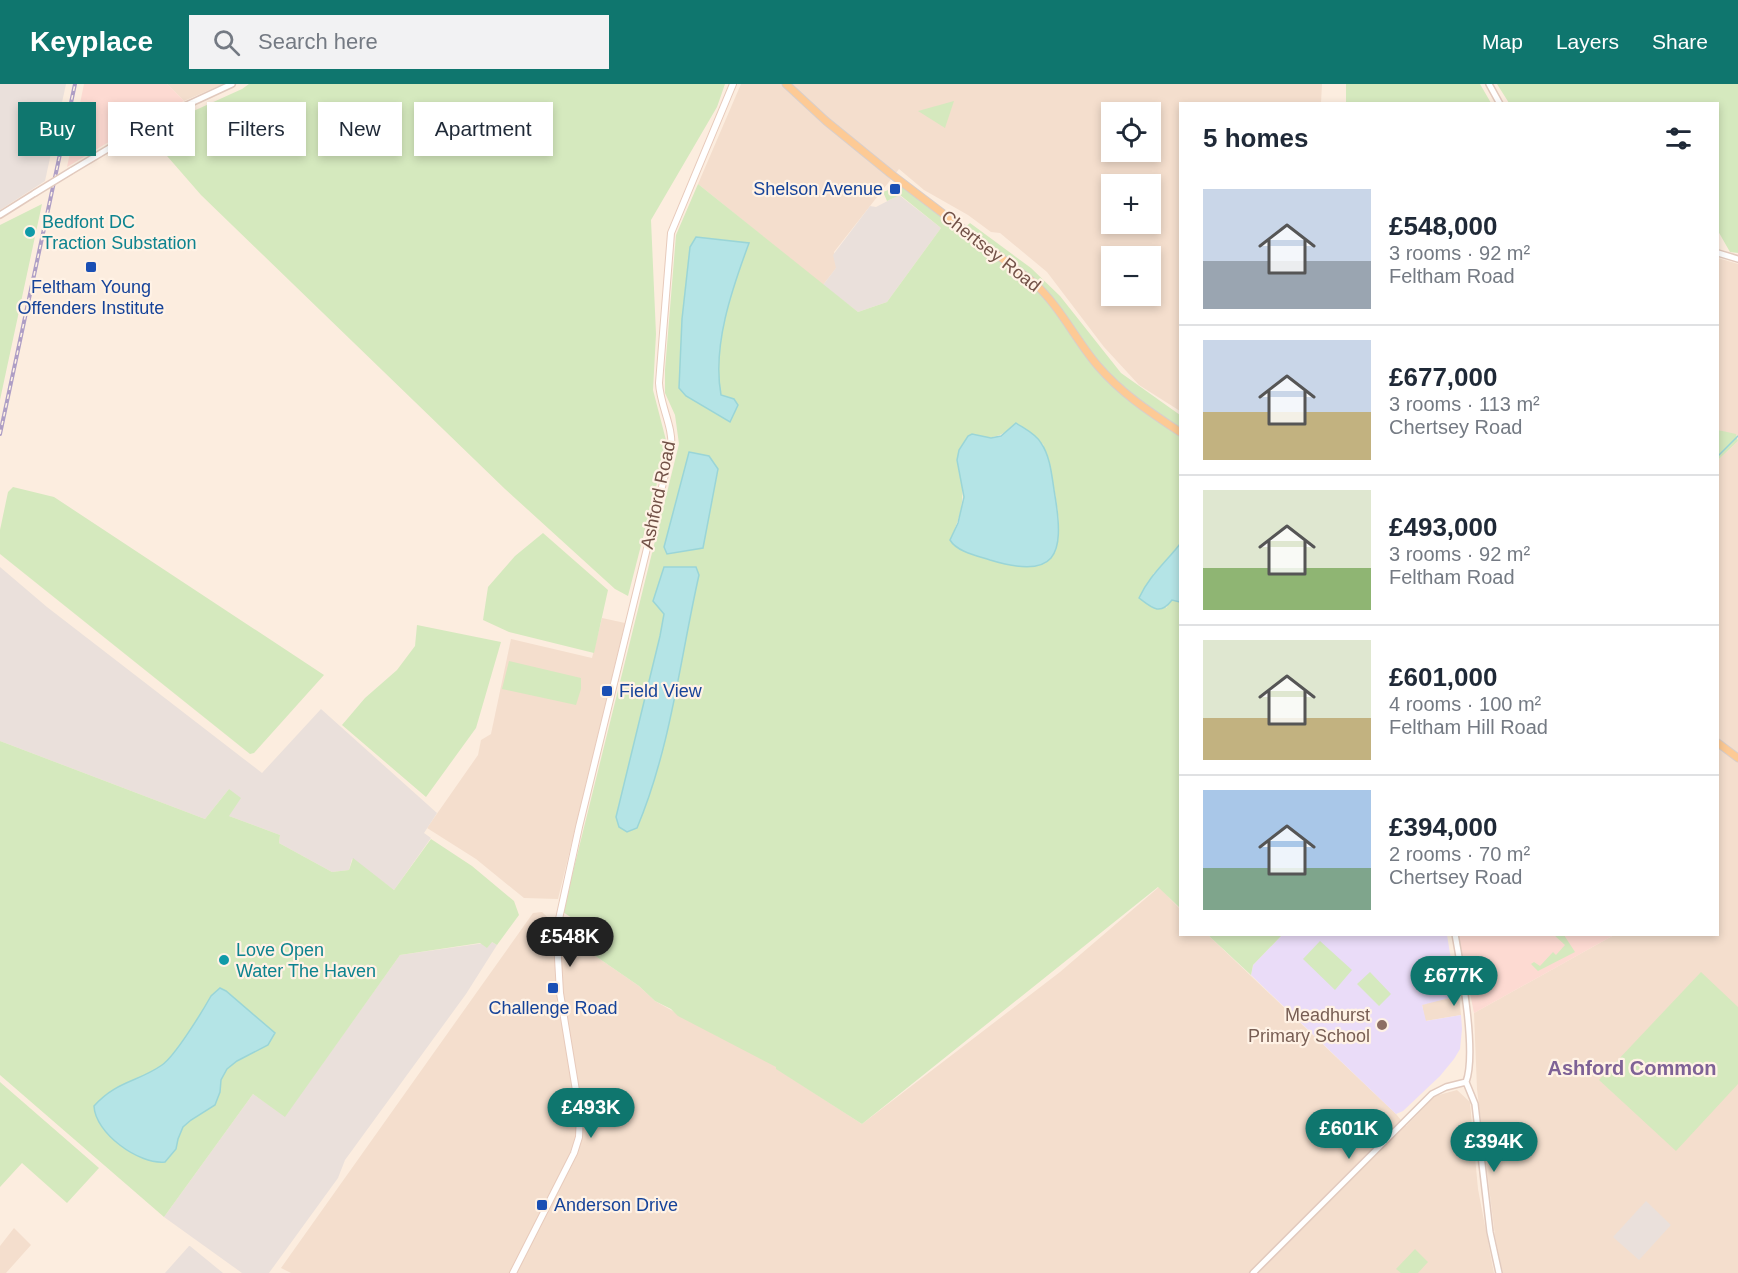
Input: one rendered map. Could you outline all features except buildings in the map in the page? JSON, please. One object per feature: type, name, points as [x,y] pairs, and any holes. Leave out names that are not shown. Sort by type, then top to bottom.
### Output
[{"type":"main road","name":"Ashford Road","points":[[513,1273],[574,1153],[580,1127],[560,993],[558,958],[561,910],[671,450],[671,434],[659,383],[671,233],[733,84]]},
{"type":"main road","name":"Chertsey Road","points":[[786,84],[826,121],[891,174],[1033,282],[1048,297],[1105,375],[1131,399],[1179,431]]},
{"type":"main road","points":[[1719,744],[1738,758]]},
{"type":"street","points":[[0,215],[172,111],[232,84]]},
{"type":"street","points":[[1489,84],[1499,102]]},
{"type":"street","points":[[1719,253],[1738,259]]},
{"type":"street","points":[[1455,936],[1465,997],[1469,1043],[1469,1074],[1466,1082],[1475,1104],[1489,1220],[1499,1273]]},
{"type":"street","points":[[1253,1273],[1432,1094],[1446,1087],[1466,1082]]},
{"type":"shaded area","points":[[0,84],[66,84],[62,102],[18,102],[18,156],[50,156],[45,181],[0,210]]},
{"type":"shaded area","points":[[84,84],[167,84],[184,101],[108,102],[108,142],[96,150],[96,102],[80,102]]},
{"type":"shaded area","points":[[167,84],[223,84],[184,101]]},
{"type":"shaded area","points":[[741,84],[1322,84],[1321,102],[1179,102],[1179,410],[1139,385],[1104,347],[1047,272],[1000,233],[991,232],[968,215],[924,190],[899,169],[834,252],[837,267],[823,285],[698,184]]},
{"type":"shaded area","points":[[69,156],[85,156],[67,167]]},
{"type":"shaded area","points":[[899,195],[941,228],[887,302],[858,312],[823,285],[836,268],[833,255],[870,206],[876,207]]},
{"type":"shaded area","points":[[1719,258],[1738,264],[1738,436],[1719,430]]},
{"type":"shaded area","points":[[1738,441],[1738,1273],[1503,1273],[1495,1236],[1477,1089],[1474,1013],[1612,936],[1719,936],[1719,459]]},
{"type":"shaded area","points":[[0,567],[47,607],[262,773],[321,709],[437,813],[424,833],[431,838],[394,890],[352,859],[349,870],[332,872],[279,843],[280,835],[229,816],[229,789],[205,819],[0,741]]},
{"type":"shaded area","points":[[602,618],[625,623],[558,899],[524,898],[476,859],[427,828],[478,755],[481,740],[491,734],[511,639],[592,658]]},
{"type":"shaded area","points":[[1159,887],[1179,908],[1179,936],[1209,936],[1406,1126],[1435,1096],[1457,1090],[1470,1102],[1478,1189],[1494,1273],[291,1273],[281,1268],[533,913],[542,912],[562,931],[574,935],[594,955],[639,986],[655,1001],[777,1067],[862,1124],[1060,972]]},
{"type":"shaded area","name":"Meadhurst Primary School","points":[[1281,936],[1447,936],[1457,996],[1422,1005],[1426,1021],[1461,1015],[1460,1049],[1440,1076],[1403,1111],[1396,1114],[1251,975],[1253,965]]},
{"type":"shaded area","points":[[1458,936],[1612,936],[1474,1013]]},
{"type":"shaded area","points":[[492,942],[497,945],[466,994],[345,1160],[338,1178],[269,1273],[242,1273],[164,1217],[253,1094],[285,1116],[400,955]]},
{"type":"shaded area","points":[[1459,996],[1461,1015],[1425,1021],[1422,1004]]},
{"type":"shaded area","points":[[1646,1201],[1671,1225],[1639,1260],[1613,1237]]},
{"type":"shaded area","points":[[14,1228],[31,1245],[6,1273],[0,1273],[0,1246]]},
{"type":"shaded area","points":[[190,1246],[223,1273],[165,1273]]},
{"type":"green space","points":[[249,84],[725,84],[717,107],[651,220],[656,334],[653,390],[667,444],[628,596],[615,589],[505,489],[201,195],[167,156],[195,156],[195,110],[207,105],[207,156],[306,156],[306,102],[213,102]]},
{"type":"green space","points":[[1346,84],[1480,84],[1490,102],[1346,102]]},
{"type":"green space","points":[[1497,84],[1738,84],[1738,253],[1730,252],[1719,233],[1719,102],[1508,102]]},
{"type":"green space","points":[[954,101],[945,128],[918,111]]},
{"type":"green space","points":[[698,184],[858,312],[887,302],[941,228],[900,195],[887,201],[883,192],[896,187],[905,188],[1039,291],[1099,371],[1179,434],[1179,545],[1153,574],[1166,608],[1172,600],[1179,602],[1179,907],[1158,887],[862,1124],[776,1067],[678,1016],[671,1009],[655,1001],[639,986],[594,955],[574,935],[581,924],[563,912],[679,444],[675,415],[665,393],[676,235]],"holes":[[[697,237],[748,243],[735,279],[721,338],[719,357],[721,396],[682,319],[690,247]],[[1009,429],[1043,444],[1056,496],[1059,528],[1025,567],[973,554],[950,540],[962,501],[962,482],[957,460],[973,434],[992,437]],[[718,469],[703,548],[668,554]],[[699,575],[684,640],[660,636],[664,614]]]},
{"type":"green space","points":[[42,204],[0,400],[0,225]]},
{"type":"green space","points":[[970,223],[1031,268],[1060,296],[1121,373],[1179,414],[1179,431],[1114,384],[1048,297],[963,229]]},
{"type":"green space","points":[[1719,430],[1736,434],[1738,441],[1719,459]]},
{"type":"green space","points":[[13,487],[54,497],[324,675],[254,753],[250,754],[0,554],[0,530],[8,492]]},
{"type":"green space","points":[[543,533],[608,590],[594,653],[509,632],[483,620],[488,587],[515,556]]},
{"type":"green space","points":[[417,625],[501,642],[476,728],[426,797],[342,725],[365,698],[397,670],[415,646]]},
{"type":"green space","points":[[509,661],[581,678],[581,689],[576,705],[502,689]]},
{"type":"green space","points":[[0,741],[205,819],[229,789],[241,798],[229,816],[280,835],[279,843],[332,872],[349,870],[353,858],[394,890],[431,839],[472,866],[514,901],[519,915],[497,945],[492,942],[487,948],[480,943],[400,955],[285,1117],[253,1094],[164,1217],[0,1075]]},
{"type":"green space","points":[[1209,936],[1281,936],[1253,965],[1251,975]]},
{"type":"green space","points":[[1555,936],[1565,936],[1575,952],[1538,971],[1531,964],[1534,962],[1540,966],[1553,952],[1556,955],[1565,945]]},
{"type":"green space","points":[[1320,941],[1352,970],[1335,990],[1303,959]]},
{"type":"green space","points":[[1370,972],[1391,994],[1379,1006],[1357,984]]},
{"type":"green space","points":[[1701,972],[1738,1007],[1738,1084],[1676,1151],[1599,1080]]},
{"type":"green space","points":[[0,1082],[99,1168],[67,1203],[22,1163],[0,1187]]},
{"type":"green space","points":[[1415,1249],[1428,1262],[1418,1273],[1401,1273],[1396,1269]]},
{"type":"water","points":[[696,237],[749,243],[730,298],[721,338],[719,376],[721,395],[734,399],[738,405],[730,422],[686,396],[679,388],[682,319],[690,247]]},
{"type":"water","points":[[1016,423],[1039,440],[1047,455],[1058,517],[1056,548],[1051,558],[1042,564],[1029,567],[974,555],[958,548],[950,540],[958,523],[964,497],[957,460],[959,450],[968,436],[972,434],[991,438],[1001,436]]},
{"type":"water","points":[[689,452],[709,456],[718,469],[703,548],[667,554],[664,547]]},
{"type":"water","points":[[1179,545],[1179,602],[1172,600],[1164,608],[1156,609],[1139,598],[1153,576]]},
{"type":"water","points":[[664,567],[696,567],[699,575],[667,735],[649,797],[637,828],[627,832],[619,827],[616,817],[660,636],[664,614],[653,601]]},
{"type":"water","points":[[220,988],[275,1033],[268,1045],[237,1061],[227,1069],[221,1080],[220,1092],[215,1105],[183,1127],[176,1149],[165,1162],[155,1162],[131,1153],[102,1127],[94,1106],[111,1091],[162,1065],[174,1053],[211,996]]},
{"type":"waterway","points":[[1719,455],[1738,436]]},
{"type":"railway","points":[[0,434],[75,84]]},
{"type":"place","name":"Shelson Avenue","points":[[895,189]]},
{"type":"place","name":"Bedfont DC Traction Substation","points":[[30,232]]},
{"type":"place","name":"Feltham Young Offenders Institute","points":[[91,267]]},
{"type":"place","name":"Field View","points":[[607,691]]},
{"type":"place","name":"Love Open Water The Haven","points":[[224,960]]},
{"type":"place","name":"Challenge Road","points":[[553,988]]},
{"type":"place","name":"Meadhurst Primary School","points":[[1382,1025]]},
{"type":"place","name":"Anderson Drive","points":[[542,1205]]},
{"type":"district","name":"Ashford Common","points":[[1632,1068]]}]
